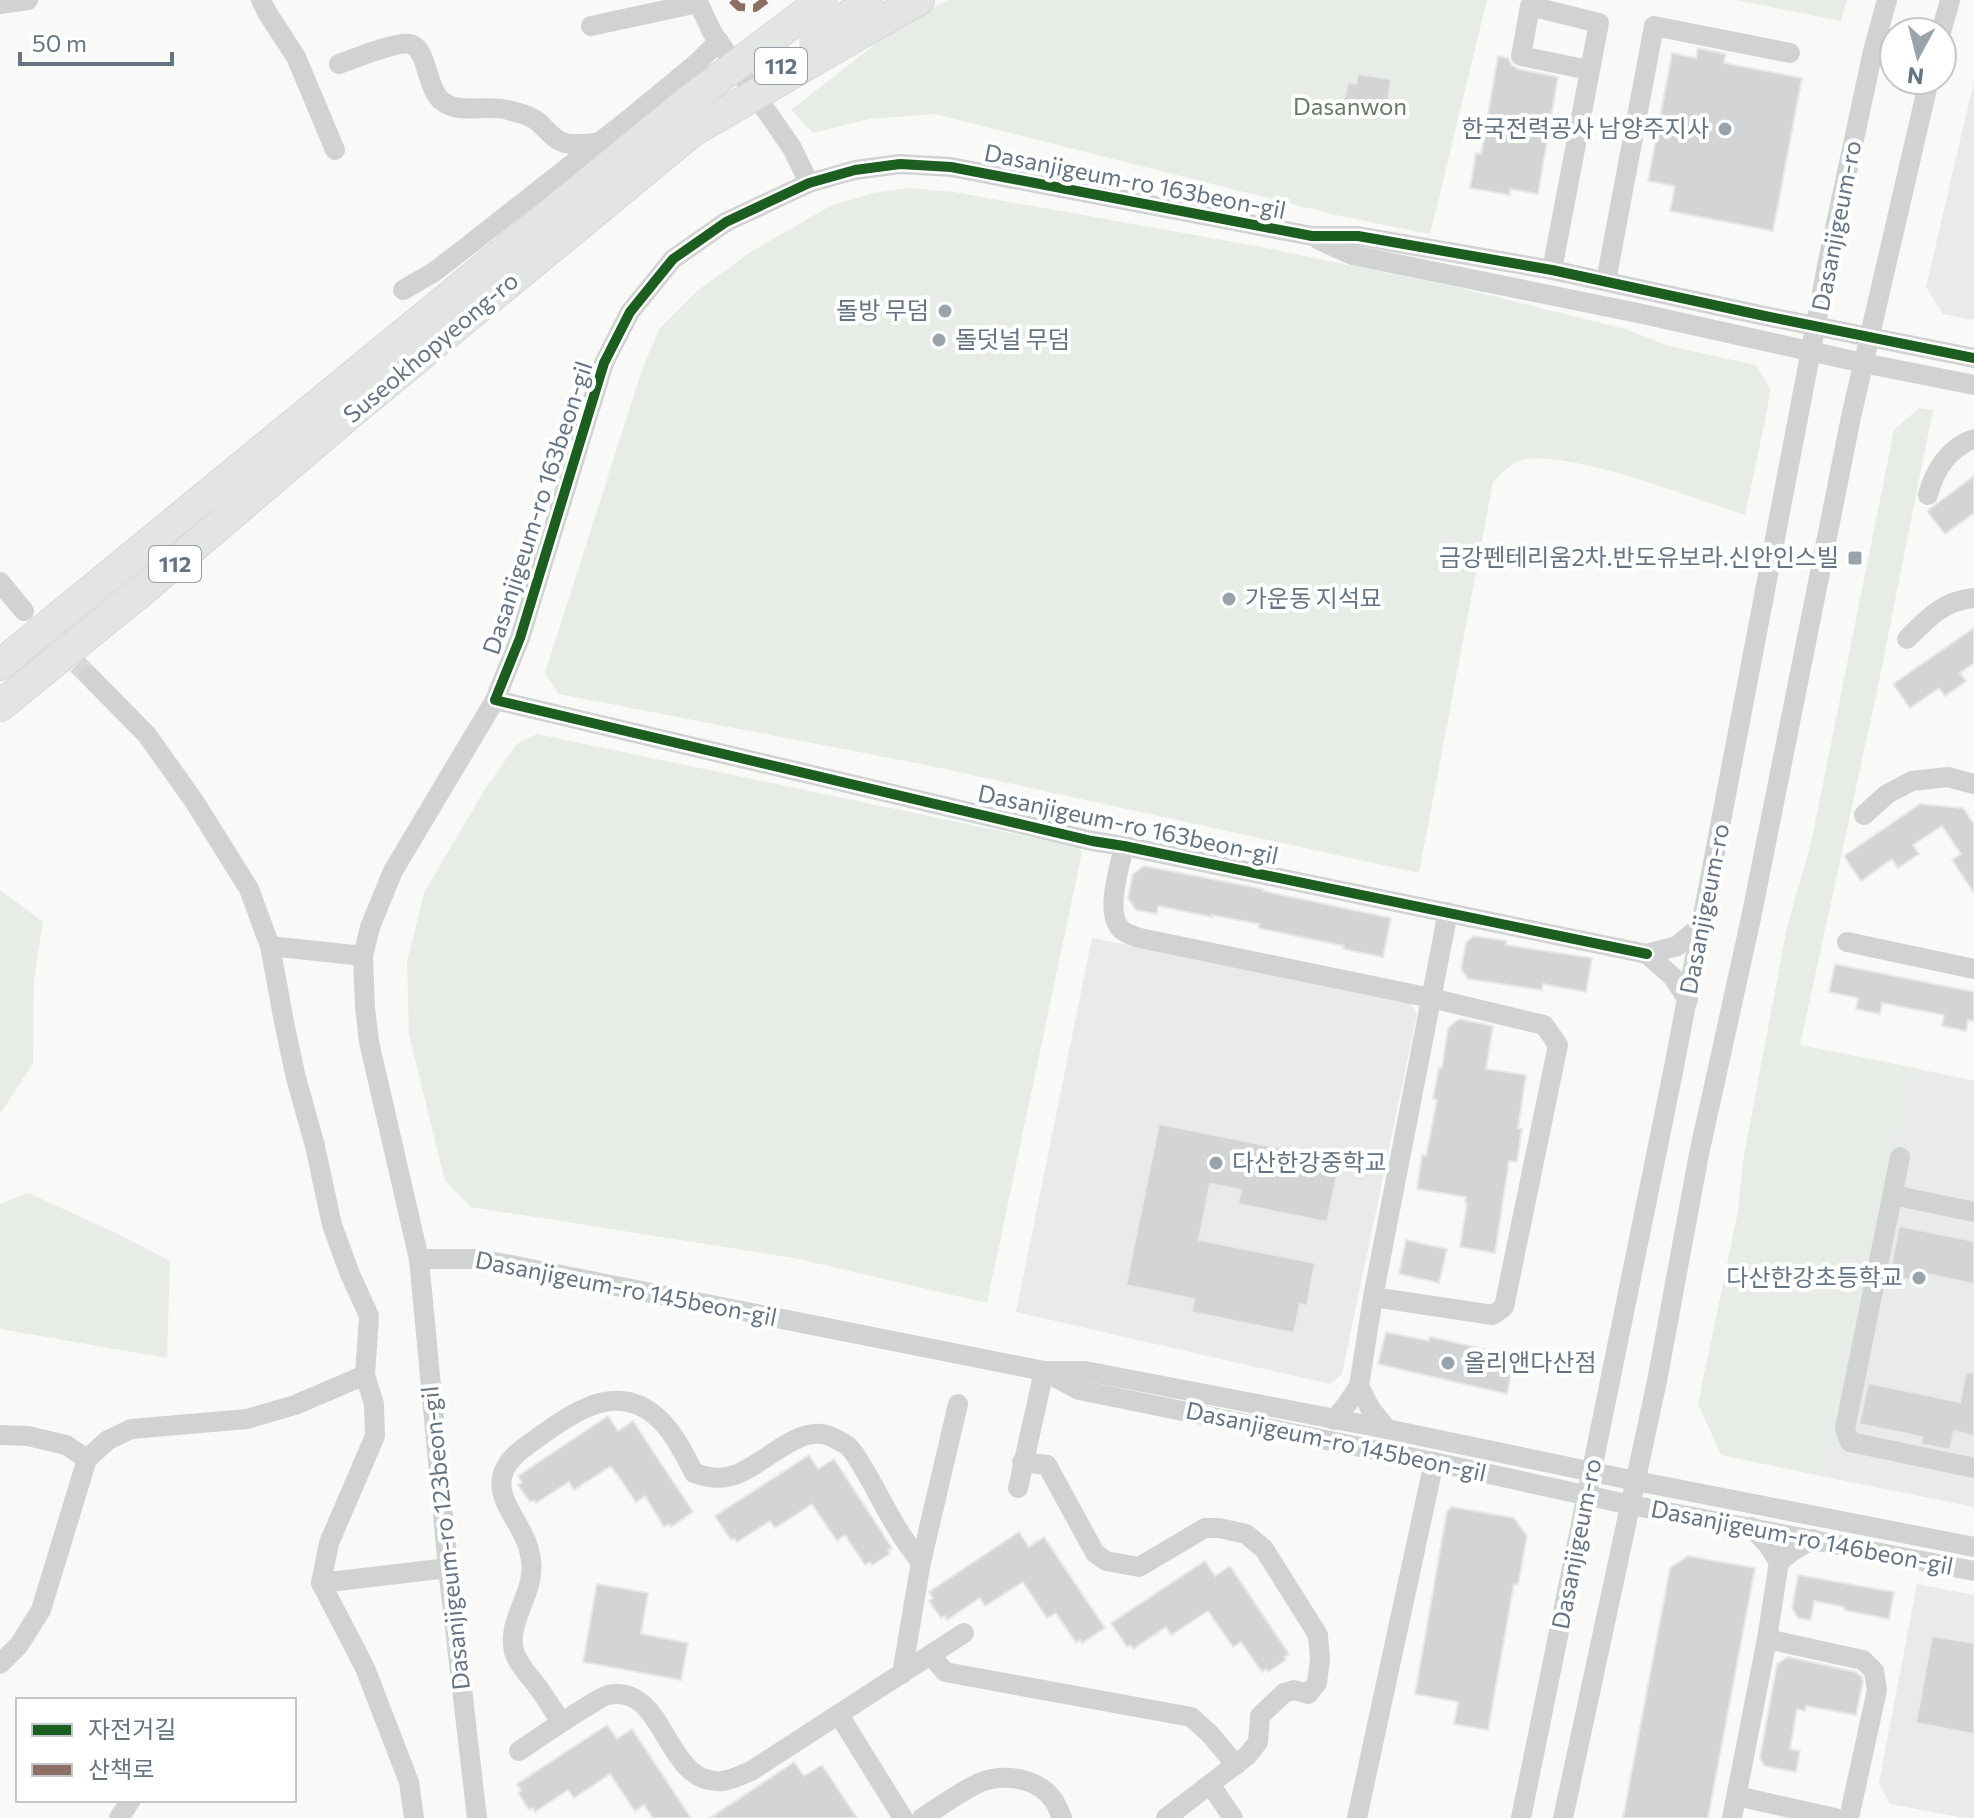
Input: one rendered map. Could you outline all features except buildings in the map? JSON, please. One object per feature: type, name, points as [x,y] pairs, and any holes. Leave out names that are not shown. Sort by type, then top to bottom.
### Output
[{"type":"highway","name":"Suseokhopyeong-ro","points":[[0,706],[143,590],[346,417],[823,0]]},
{"type":"highway","name":"Suseokhopyeong-ro","points":[[0,665],[686,120],[873,7],[919,0]]},
{"type":"street","points":[[261,0],[296,57],[335,150]]},
{"type":"street","name":"Dasanjigeum-ro","points":[[1521,1818],[1688,1000],[1828,261],[1873,51],[1887,0]]},
{"type":"street","points":[[591,26],[698,2],[712,32],[792,148],[809,183]]},
{"type":"street","points":[[1606,281],[1654,26],[1790,53]]},
{"type":"street","points":[[403,290],[450,260],[697,63],[719,41]]},
{"type":"street","points":[[339,64],[395,45],[412,44],[417,47],[424,62],[432,89],[447,104],[460,108],[505,109],[530,116],[561,142],[596,143]]},
{"type":"street","points":[[1552,270],[1589,70]]},
{"type":"street","name":"Dasanjigeum-ro","points":[[1563,1818],[1657,1381],[1699,1154],[1751,918],[1863,363],[1925,96]]},
{"type":"street","name":"Dasanjigeum-ro 163beon-gil","points":[[1647,954],[1092,841],[495,700],[520,638],[604,363],[630,312],[673,259],[726,222],[809,183],[855,170],[900,164],[951,167],[1312,236],[1358,236],[1552,270],[1869,336]]},
{"type":"street","name":"Dasanjigeum-ro 163beon-gil","points":[[1312,236],[1352,255],[1863,363]]},
{"type":"street","points":[[1869,336],[1974,358]]},
{"type":"street","points":[[1863,363],[1974,385]]},
{"type":"street","points":[[1928,495],[1931,482],[1945,458],[1965,442],[1974,439]]},
{"type":"street","points":[[0,582],[24,611]]},
{"type":"street","points":[[1907,639],[1935,611],[1974,598]]},
{"type":"street","points":[[89,676],[147,735],[194,801],[249,889],[270,946],[296,1078],[332,1225],[369,1316],[365,1375],[374,1404],[375,1436],[329,1543],[321,1583],[365,1668],[409,1782],[414,1818]]},
{"type":"street","points":[[419,1259],[369,1042],[363,956],[370,927],[393,871],[495,700]]},
{"type":"street","points":[[1864,815],[1887,794],[1912,781],[1948,777],[1974,784]]},
{"type":"street","points":[[1124,846],[1113,907],[1113,919],[1122,930],[1140,938],[1431,998],[1544,1025],[1558,1045],[1504,1307],[1493,1315],[1373,1297]]},
{"type":"street","points":[[1334,1420],[1359,1386],[1373,1297],[1448,912]]},
{"type":"street","points":[[1647,954],[1677,946],[1702,925]]},
{"type":"street","points":[[1847,942],[1974,969]]},
{"type":"street","points":[[270,946],[363,956]]},
{"type":"street","points":[[1647,954],[1673,977],[1688,1000]]},
{"type":"street","points":[[1900,1157],[1845,1429],[1850,1442],[1974,1468]]},
{"type":"street","points":[[1893,1195],[1974,1212]]},
{"type":"street","name":"Dasanjigeum-ro 145beon-gil","points":[[419,1259],[480,1259],[1044,1371],[1085,1371],[1636,1481]]},
{"type":"street","name":"Dasanjigeum-ro 123beon-gil","points":[[419,1259],[448,1568],[477,1818]]},
{"type":"street","points":[[1018,1488],[1044,1371]]},
{"type":"street","name":"Dasanjigeum-ro 145beon-gil","points":[[1044,1371],[1079,1390],[1631,1505]]},
{"type":"street","points":[[0,1664],[19,1645],[41,1610],[87,1459],[108,1440],[131,1429],[247,1419],[295,1405],[365,1375]]},
{"type":"street","points":[[1359,1386],[1370,1408],[1387,1429]]},
{"type":"street","points":[[561,1722],[518,1661],[513,1646],[516,1624],[532,1576],[529,1548],[503,1496],[502,1477],[511,1457],[588,1405],[614,1400],[635,1402],[662,1422],[694,1473],[709,1478],[729,1477],[747,1470],[790,1442],[810,1435],[827,1435],[848,1446],[905,1543],[921,1562]]},
{"type":"street","points":[[902,1674],[921,1562],[958,1404]]},
{"type":"street","points":[[0,1435],[28,1436],[66,1445],[87,1459]]},
{"type":"street","points":[[1022,1462],[1047,1465],[1095,1553],[1106,1561],[1139,1567],[1205,1528],[1246,1534],[1264,1549],[1318,1635],[1320,1659],[1317,1683],[1308,1694],[1294,1690],[1284,1693],[1260,1716],[1258,1742],[1248,1755],[1166,1818]]},
{"type":"street","points":[[1357,1818],[1434,1462]]},
{"type":"street","name":"Dasanjigeum-ro 146beon-gil","points":[[1636,1481],[1974,1547]]},
{"type":"street","name":"Dasanjigeum-ro 146beon-gil","points":[[1631,1505],[1974,1571]]},
{"type":"street","points":[[1732,1818],[1779,1562],[1751,1527]]},
{"type":"street","points":[[1779,1562],[1813,1539]]},
{"type":"street","points":[[321,1583],[448,1568]]},
{"type":"street","points":[[519,1751],[606,1695],[626,1695],[640,1700],[687,1769],[721,1782],[751,1771],[964,1633]]},
{"type":"street","points":[[1767,1639],[1863,1660],[1874,1671],[1877,1690],[1849,1818]]},
{"type":"street","points":[[931,1655],[945,1672],[1191,1717],[1236,1765]]},
{"type":"street","points":[[839,1715],[903,1818]]},
{"type":"street","points":[[922,1818],[980,1783],[1001,1777],[1022,1779],[1039,1788],[1053,1799],[1062,1818]]},
{"type":"street","points":[[1210,1784],[1233,1818]]},
{"type":"street","points":[[1737,1796],[1835,1818]]},
{"type":"shaded area","points":[[1974,81],[1974,320],[1943,314],[1926,287]]},
{"type":"shaded area","name":"다산한강중학교","points":[[1092,938],[1408,1000],[1417,1014],[1342,1374],[1330,1384],[1016,1312]]},
{"type":"shaded area","name":"다산한강초등학교","points":[[1910,1067],[1974,1081],[1974,1507],[1821,1476]]},
{"type":"shaded area","points":[[1917,1584],[1974,1595],[1974,1818],[1890,1804],[1879,1783]]},
{"type":"green space","name":"Dasanwon","points":[[949,0],[1487,0],[1430,234],[1336,215],[935,114],[869,119],[813,133],[791,110],[902,23]]},
{"type":"green space","points":[[1736,0],[1847,0],[1841,21]]},
{"type":"green space","points":[[910,188],[954,192],[1256,246],[1456,287],[1625,329],[1669,346],[1756,365],[1770,389],[1745,515],[1628,476],[1561,460],[1535,458],[1516,462],[1493,482],[1419,873],[931,766],[559,694],[545,673],[642,370],[659,329],[697,291],[749,253],[832,205],[873,193]]},
{"type":"green space","points":[[1919,408],[1933,410],[1876,696],[1800,1045],[1910,1067],[1821,1476],[1721,1455],[1698,1404],[1738,1211],[1743,1161],[1787,927],[1811,843],[1894,430]]},
{"type":"green space","points":[[537,734],[1077,847],[1082,852],[987,1303],[794,1258],[471,1207],[445,1181],[409,1035],[407,963],[424,893],[485,789],[517,744]]},
{"type":"green space","points":[[0,890],[43,922],[34,979],[33,1063],[0,1114]]},
{"type":"green space","points":[[28,1193],[170,1261],[167,1358],[0,1329],[0,1204]]},
{"type":"tunnel","points":[[35,622],[89,676]]},
{"type":"marked path","points":[[732,0],[739,7],[755,8],[766,0]]},
{"type":"cycle path","points":[[1647,954],[1092,841],[495,700],[520,638],[604,363],[630,312],[673,259],[726,222],[809,183],[855,170],[900,164],[951,167],[1312,236],[1358,236],[1552,270],[1974,358]]},
{"type":"place","name":"한국전력공사 남양주지사","points":[[1725,129]]},
{"type":"place","name":"돌방 무덤","points":[[945,311]]},
{"type":"place","name":"돌덧널 무덤","points":[[939,340]]},
{"type":"place","name":"금강펜테리움2차.반도유보라.신안인스빌","points":[[1855,558]]},
{"type":"place","name":"가운동 지석묘","points":[[1229,599]]},
{"type":"place","name":"다산한강중학교","points":[[1216,1163]]},
{"type":"place","name":"다산한강초등학교","points":[[1919,1278]]},
{"type":"place","name":"올리앤다산점","points":[[1448,1363]]}]
